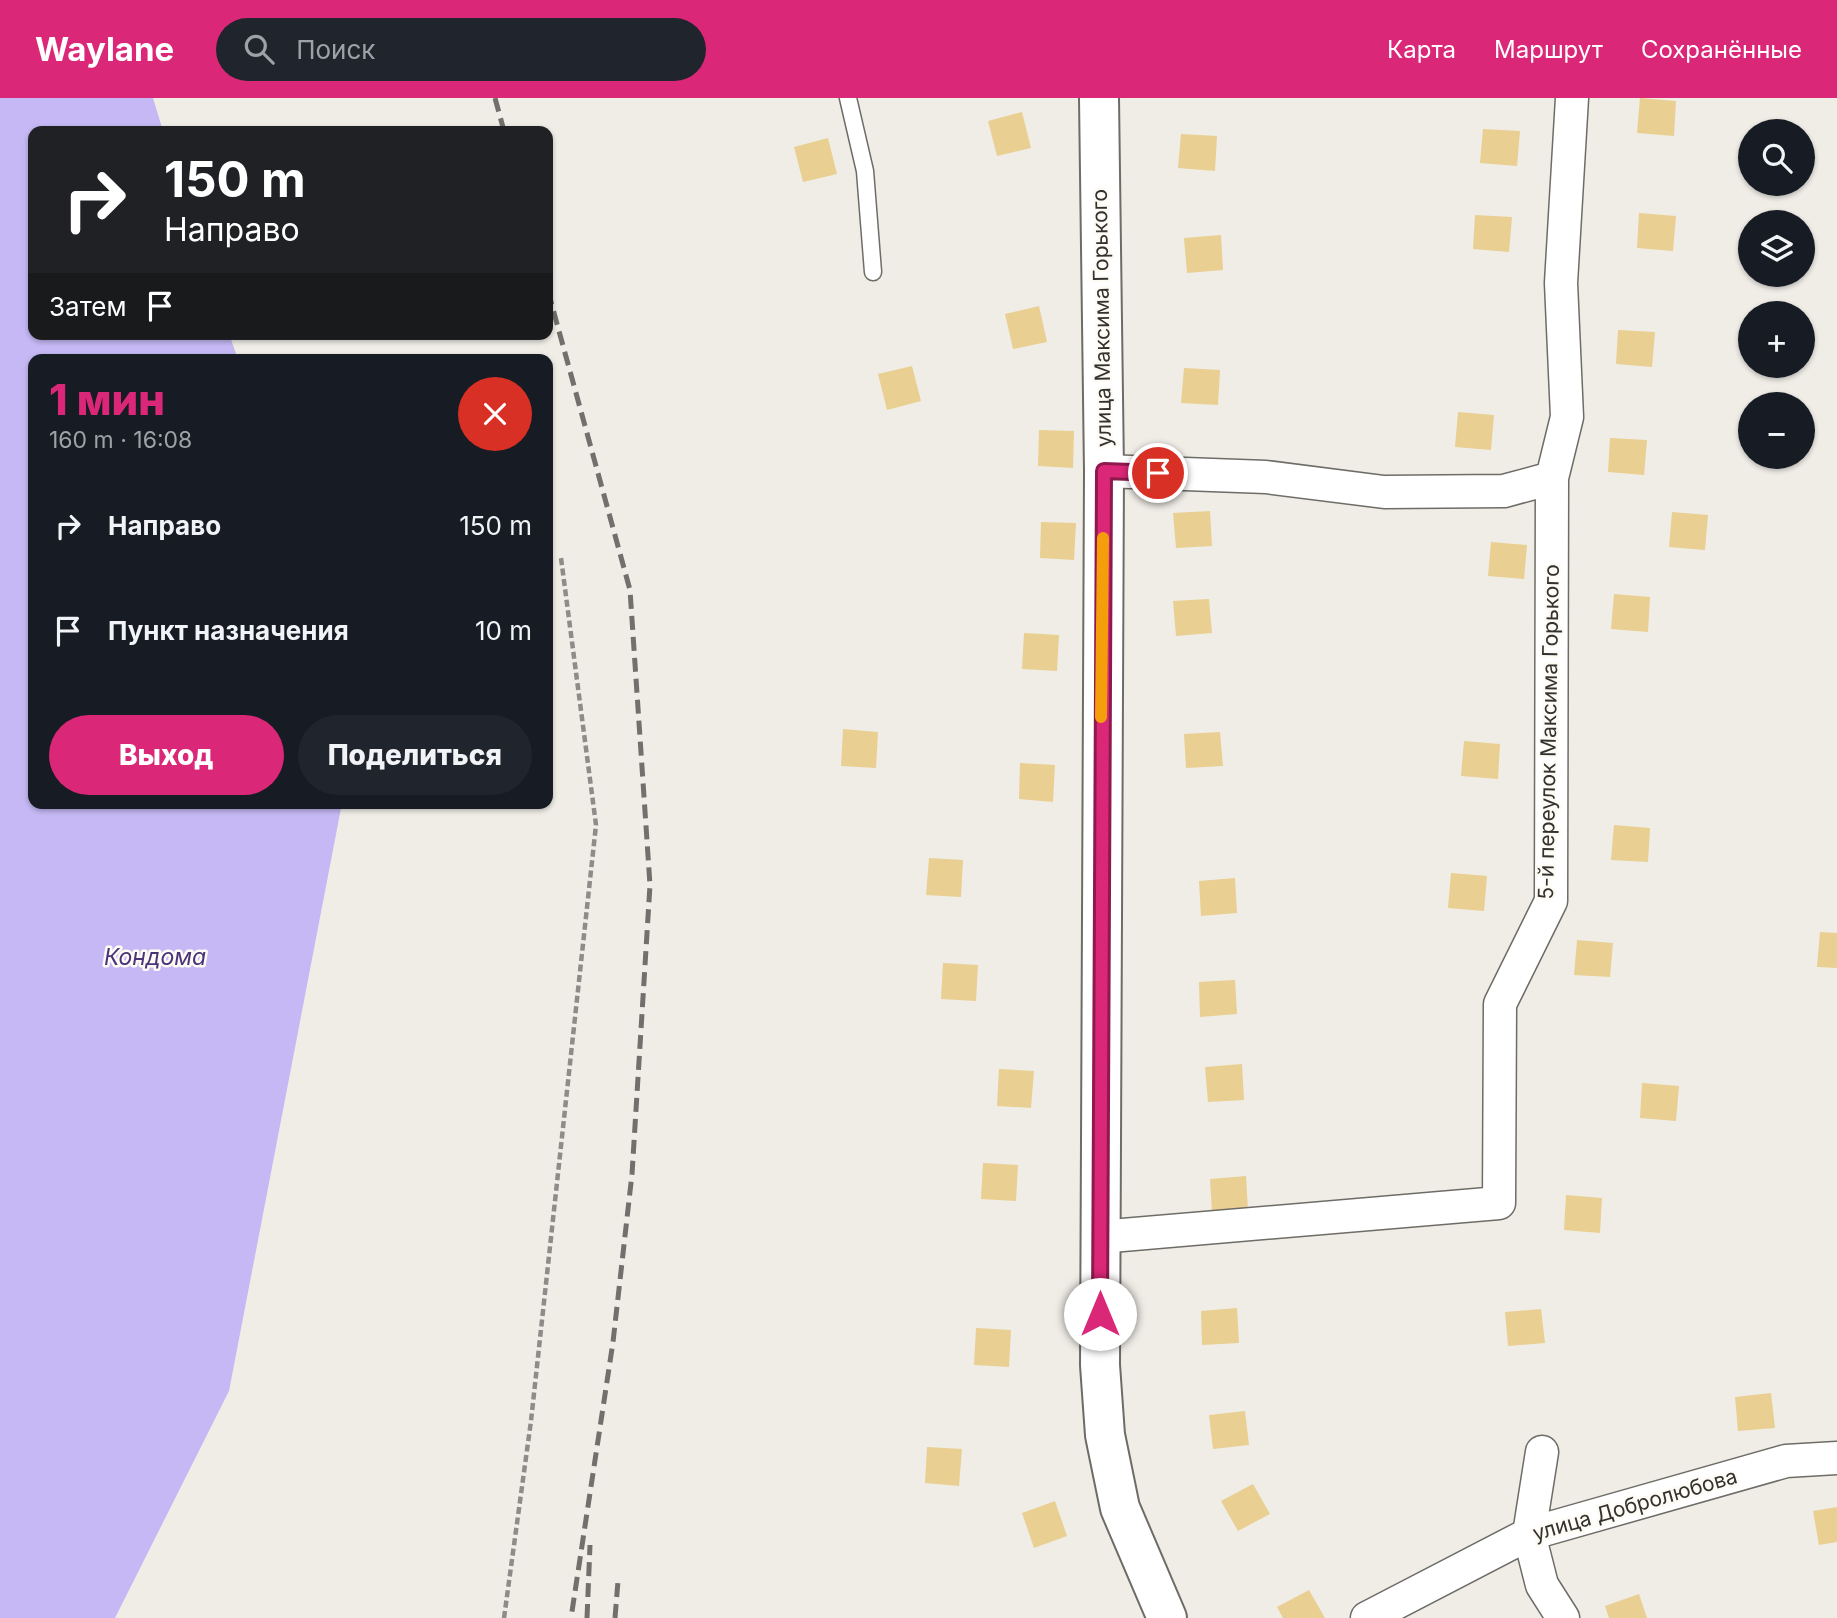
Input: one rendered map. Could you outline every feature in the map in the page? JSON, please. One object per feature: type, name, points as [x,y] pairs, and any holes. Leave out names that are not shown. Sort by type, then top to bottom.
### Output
[{"type":"street","name":"улица Максима Горького","points":[[1099,98],[1104,471],[1100,1365],[1105,1435],[1120,1508],[1167,1618]]},
{"type":"street","name":"5-й переулок Максима Горького","points":[[1099,1237],[1499,1203],[1500,1004],[1551,901],[1552,478],[1567,417],[1561,283],[1572,98]]},
{"type":"street","points":[[1104,471],[1266,477],[1384,492],[1504,491],[1552,478]]},
{"type":"street","points":[[1542,1452],[1529,1534],[1542,1585],[1563,1618]]},
{"type":"street","name":"улица Добролюбова","points":[[1367,1618],[1529,1534],[1786,1461],[1837,1458]]},
{"type":"lane","points":[[848,98],[865,171],[873,272]]},
{"type":"path","points":[[504,1618],[531,1421],[596,825],[561,558]]},
{"type":"water","name":"Кондома","points":[[0,98],[153,98],[161,126],[28,126],[28,340],[231,340],[236,354],[28,354],[28,809],[341,809],[229,1391],[115,1618],[0,1618]]},
{"type":"building","points":[[1640,98],[1676,101],[1674,136],[1637,133]]},
{"type":"building","points":[[1022,112],[1031,148],[997,156],[988,121]]},
{"type":"building","points":[[1483,129],[1520,131],[1517,166],[1480,163]]},
{"type":"building","points":[[1181,134],[1217,136],[1215,171],[1178,168]]},
{"type":"building","points":[[828,138],[837,174],[803,182],[794,147]]},
{"type":"building","points":[[1639,213],[1676,216],[1673,251],[1637,248]]},
{"type":"building","points":[[1475,215],[1512,217],[1509,252],[1473,249]]},
{"type":"building","points":[[1221,235],[1223,270],[1187,273],[1184,238]]},
{"type":"building","points":[[1039,306],[1047,342],[1013,349],[1005,314]]},
{"type":"building","points":[[1618,330],[1655,332],[1652,367],[1616,364]]},
{"type":"building","points":[[912,366],[921,401],[887,410],[878,374]]},
{"type":"building","points":[[1184,368],[1220,370],[1218,405],[1181,403]]},
{"type":"building","points":[[1458,412],[1494,415],[1491,450],[1455,447]]},
{"type":"building","points":[[1039,430],[1074,431],[1073,468],[1038,466]]},
{"type":"building","points":[[1610,438],[1647,440],[1644,475],[1608,472]]},
{"type":"building","points":[[1210,511],[1212,546],[1176,548],[1173,513]]},
{"type":"building","points":[[1672,512],[1708,515],[1705,550],[1669,547]]},
{"type":"building","points":[[1041,522],[1076,523],[1074,560],[1040,558]]},
{"type":"building","points":[[1491,542],[1527,545],[1524,579],[1488,576]]},
{"type":"building","points":[[1614,594],[1650,597],[1648,632],[1611,629]]},
{"type":"building","points":[[1209,599],[1212,633],[1176,636],[1173,601]]},
{"type":"building","points":[[1024,633],[1059,635],[1057,671],[1022,669]]},
{"type":"building","points":[[843,729],[878,732],[876,768],[841,766]]},
{"type":"building","points":[[1220,732],[1223,766],[1186,768],[1184,734]]},
{"type":"building","points":[[1464,741],[1500,744],[1498,779],[1461,776]]},
{"type":"building","points":[[1020,763],[1055,765],[1053,802],[1019,799]]},
{"type":"building","points":[[1614,825],[1650,828],[1648,862],[1611,860]]},
{"type":"building","points":[[929,858],[963,860],[961,897],[926,895]]},
{"type":"building","points":[[1451,873],[1487,876],[1484,911],[1448,908]]},
{"type":"building","points":[[1235,878],[1237,913],[1201,916],[1199,881]]},
{"type":"building","points":[[1820,932],[1837,933],[1837,968],[1817,967]]},
{"type":"building","points":[[1577,940],[1613,943],[1610,977],[1574,975]]},
{"type":"building","points":[[943,963],[978,965],[976,1001],[941,999]]},
{"type":"building","points":[[1235,980],[1237,1014],[1200,1017],[1199,982]]},
{"type":"building","points":[[1242,1064],[1244,1100],[1208,1102],[1205,1067]]},
{"type":"building","points":[[999,1069],[1034,1071],[1031,1108],[997,1106]]},
{"type":"building","points":[[1642,1083],[1679,1086],[1676,1121],[1640,1118]]},
{"type":"building","points":[[983,1163],[1018,1165],[1016,1201],[981,1199]]},
{"type":"building","points":[[1246,1176],[1248,1211],[1212,1213],[1210,1179]]},
{"type":"building","points":[[1566,1195],[1602,1198],[1600,1233],[1564,1230]]},
{"type":"building","points":[[1237,1308],[1239,1343],[1202,1345],[1201,1311]]},
{"type":"building","points":[[1541,1309],[1545,1343],[1508,1346],[1505,1312]]},
{"type":"building","points":[[976,1328],[1011,1330],[1009,1367],[974,1365]]},
{"type":"building","points":[[1771,1393],[1775,1428],[1738,1431],[1735,1397]]},
{"type":"building","points":[[1245,1411],[1249,1445],[1213,1449],[1209,1415]]},
{"type":"building","points":[[927,1447],[962,1449],[959,1486],[925,1483]]},
{"type":"building","points":[[1253,1484],[1270,1514],[1238,1531],[1221,1501]]},
{"type":"building","points":[[1055,1501],[1067,1536],[1034,1548],[1022,1513]]},
{"type":"building","points":[[1837,1507],[1837,1542],[1819,1545],[1813,1511]]},
{"type":"building","points":[[1309,1590],[1325,1618],[1283,1618],[1277,1607]]},
{"type":"building","points":[[1639,1594],[1647,1618],[1609,1618],[1605,1606]]},
{"type":"railway","points":[[495,98],[503,126]]},
{"type":"railway","points":[[553,309],[630,590],[650,885],[632,1174],[613,1342],[571,1618]]},
{"type":"railway","points":[[587,1618],[590,1545]]},
{"type":"railway","points":[[615,1618],[618,1581]]},
{"type":"slow traffic","points":[[1101,717],[1103,538]]},
{"type":"route","points":[[1100,1314],[1100,838],[1104,471],[1158,473]]}]
